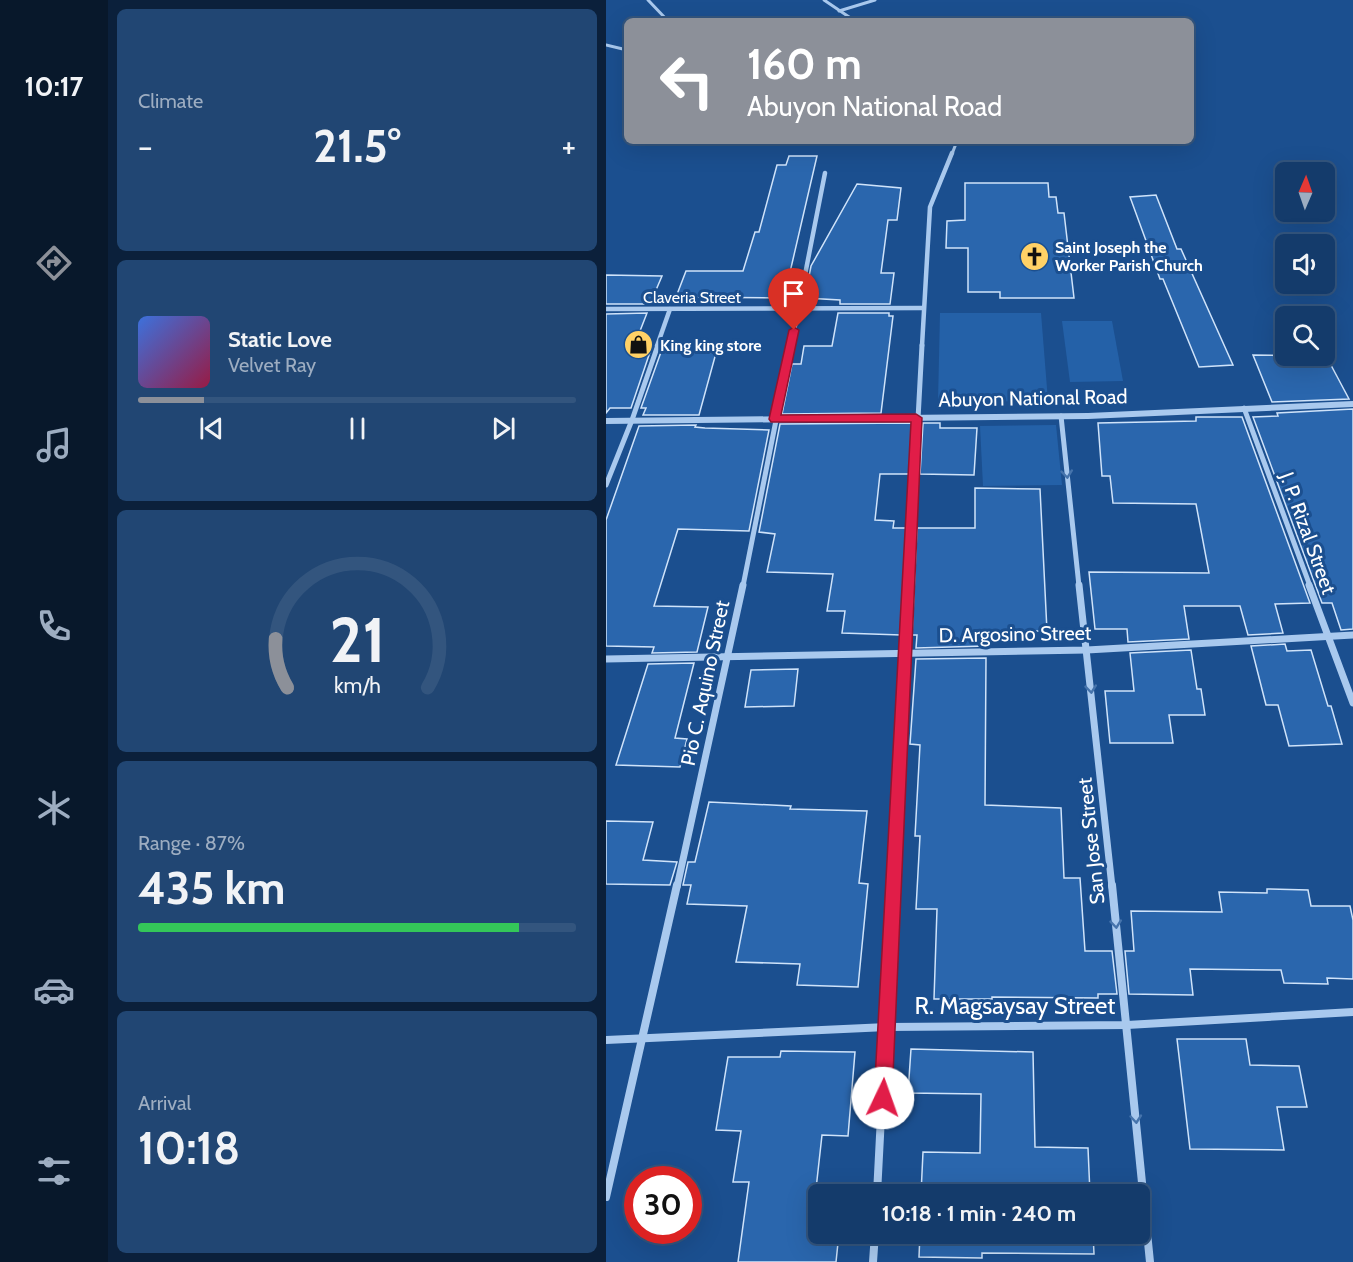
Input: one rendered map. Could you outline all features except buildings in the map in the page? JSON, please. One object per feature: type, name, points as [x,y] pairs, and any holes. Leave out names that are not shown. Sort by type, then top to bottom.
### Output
[{"type":"street","points":[[648,0],[665,18]]},
{"type":"street","points":[[824,0],[850,18]]},
{"type":"street","points":[[839,11],[875,0]]},
{"type":"street","points":[[606,45],[624,50]]},
{"type":"street","points":[[878,1184],[916,418],[930,207],[956,144]]},
{"type":"street","name":"Pio C. Aquino Street","points":[[606,1197],[729,657],[825,173]]},
{"type":"street","name":"Claveria Street","points":[[606,309],[923,308]]},
{"type":"street","points":[[606,485],[632,420],[670,309]]},
{"type":"street","name":"Abuyon National Road","points":[[606,421],[1061,416],[1353,404]]},
{"type":"street","name":"J. P. Rizal Street","points":[[1244,408],[1353,704]]},
{"type":"street","name":"San Jose Street","points":[[1061,416],[1127,1025],[1150,1262]]},
{"type":"street","name":"D. Argosino Street","points":[[606,659],[1087,650],[1353,635]]},
{"type":"street","name":"R. Magsaysay Street","points":[[606,1040],[887,1027],[1127,1025],[1353,1012]]},
{"type":"street","points":[[873,1262],[874,1244]]},
{"type":"shaded area","points":[[940,313],[1041,313],[1048,401],[938,402]]},
{"type":"shaded area","points":[[1062,321],[1112,321],[1123,381],[1070,382]]},
{"type":"shaded area","points":[[1056,425],[1062,485],[983,486],[980,426]]},
{"type":"place","name":"Saint Joseph the Worker Parish Church","points":[[1034,256]]},
{"type":"place","name":"King king store","points":[[639,345]]},
{"type":"route","points":[[794,330],[775,419],[916,418],[883,1098]]}]
